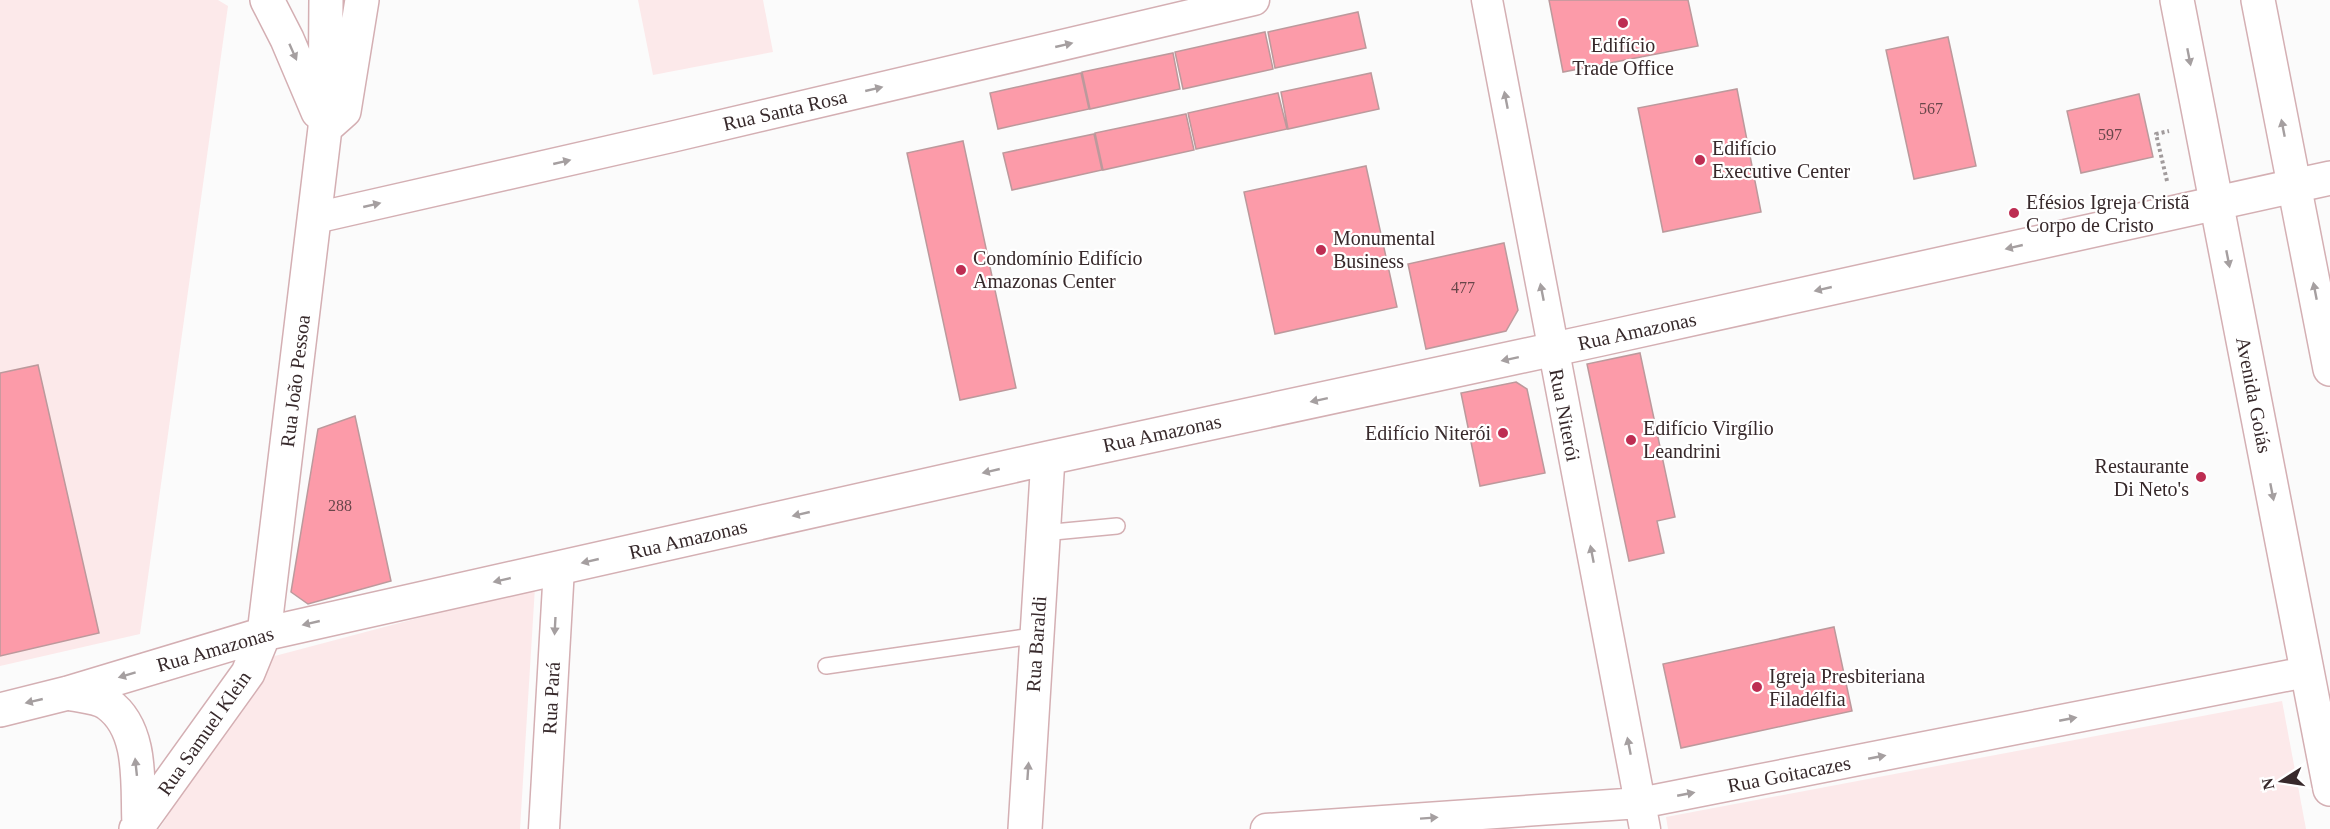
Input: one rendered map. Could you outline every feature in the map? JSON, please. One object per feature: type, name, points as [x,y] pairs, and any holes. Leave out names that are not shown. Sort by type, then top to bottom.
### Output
[{"type":"street","points":[[267,0],[287,39],[325,128],[344,111],[362,0]]},
{"type":"street","name":"Rua João Pessoa","points":[[264,634],[325,128],[326,0]]},
{"type":"street","points":[[345,0],[353,65]]},
{"type":"street","name":"Rua Santa Rosa","points":[[315,218],[1254,0]]},
{"type":"street","name":"Rua Niterói","points":[[1487,0],[1642,816]]},
{"type":"street","name":"Avenida Goiás","points":[[2177,0],[2330,789]]},
{"type":"street","points":[[2258,0],[2330,369]]},
{"type":"street","name":"Rua Amazonas","points":[[0,710],[68,693],[264,634],[1048,458],[2330,178]]},
{"type":"street","name":"Rua Baraldi","points":[[1024,829],[1048,458]]},
{"type":"street","name":"Rua Pará","points":[[544,829],[559,567]]},
{"type":"street","name":"Rua Samuel Klein","points":[[137,827],[248,673],[264,634]]},
{"type":"street","name":"Rua Goitacazes","points":[[1266,829],[1642,816],[2306,672]]},
{"type":"street","points":[[68,693],[107,702],[122,717],[131,737],[137,765],[137,827]]},
{"type":"lane","points":[[1043,533],[1117,526]]},
{"type":"lane","points":[[826,666],[1026,637],[1037,639]]},
{"type":"shaded area","points":[[0,0],[218,0],[228,6],[140,634],[0,666]]},
{"type":"shaded area","points":[[638,0],[763,0],[773,52],[653,75]]},
{"type":"shaded area","points":[[535,587],[520,829],[159,829],[271,657]]},
{"type":"shaded area","points":[[2282,701],[2306,829],[1668,829],[1666,817]]},
{"type":"building","name":"Edifício Trade Office","points":[[1549,0],[1688,0],[1698,46],[1563,72]]},
{"type":"building","points":[[1358,12],[1366,48],[1275,68],[1268,32]]},
{"type":"building","points":[[1265,32],[1273,69],[1183,89],[1175,52]]},
{"type":"building","points":[[1948,37],[1976,166],[1914,179],[1886,50]]},
{"type":"building","points":[[1173,53],[1180,89],[1090,109],[1082,72]]},
{"type":"building","points":[[1081,73],[1089,109],[998,129],[990,93]]},
{"type":"building","points":[[1371,73],[1379,109],[1288,129],[1281,92]]},
{"type":"building","name":"Edifício Executive Center","points":[[1737,89],[1761,212],[1663,232],[1638,108]]},
{"type":"building","points":[[1278,93],[1287,129],[1196,149],[1188,113]]},
{"type":"building","points":[[2139,94],[2153,157],[2081,173],[2067,111]]},
{"type":"building","points":[[1186,114],[1194,150],[1103,170],[1095,133]]},
{"type":"building","points":[[1094,134],[1102,170],[1012,190],[1003,153]]},
{"type":"building","name":"Condomínio Edifício Amazonas Center","points":[[963,141],[1016,388],[960,400],[907,153]]},
{"type":"building","name":"Monumental Business","points":[[1366,166],[1397,307],[1275,334],[1244,192]]},
{"type":"building","points":[[1504,243],[1518,310],[1506,331],[1426,349],[1408,264]]},
{"type":"building","name":"Edifício Virgílio Leandrini","points":[[1640,353],[1675,517],[1657,521],[1664,553],[1629,561],[1587,364]]},
{"type":"building","points":[[38,365],[99,633],[0,656],[0,373]]},
{"type":"building","name":"Edifício Niterói","points":[[1516,382],[1527,389],[1545,473],[1480,486],[1461,393]]},
{"type":"building","points":[[355,416],[391,581],[308,604],[291,592],[318,429]]},
{"type":"building","name":"Igreja Presbiteriana Filadélfia","points":[[1834,627],[1852,711],[1681,748],[1663,664]]},
{"type":"place","name":"Edifício Trade Office","points":[[1623,23]]},
{"type":"place","name":"Edifício Executive Center","points":[[1700,160]]},
{"type":"place","name":"Efésios Igreja Cristã Corpo de Cristo","points":[[2014,213]]},
{"type":"place","name":"Monumental Business","points":[[1321,250]]},
{"type":"place","name":"Condomínio Edifício Amazonas Center","points":[[961,270]]},
{"type":"place","name":"Edifício Niterói","points":[[1503,433]]},
{"type":"place","name":"Edifício Virgílio Leandrini","points":[[1631,440]]},
{"type":"place","name":"Restaurante Di Neto's","points":[[2201,477]]},
{"type":"place","name":"Igreja Presbiteriana Filadélfia","points":[[1757,687]]}]
